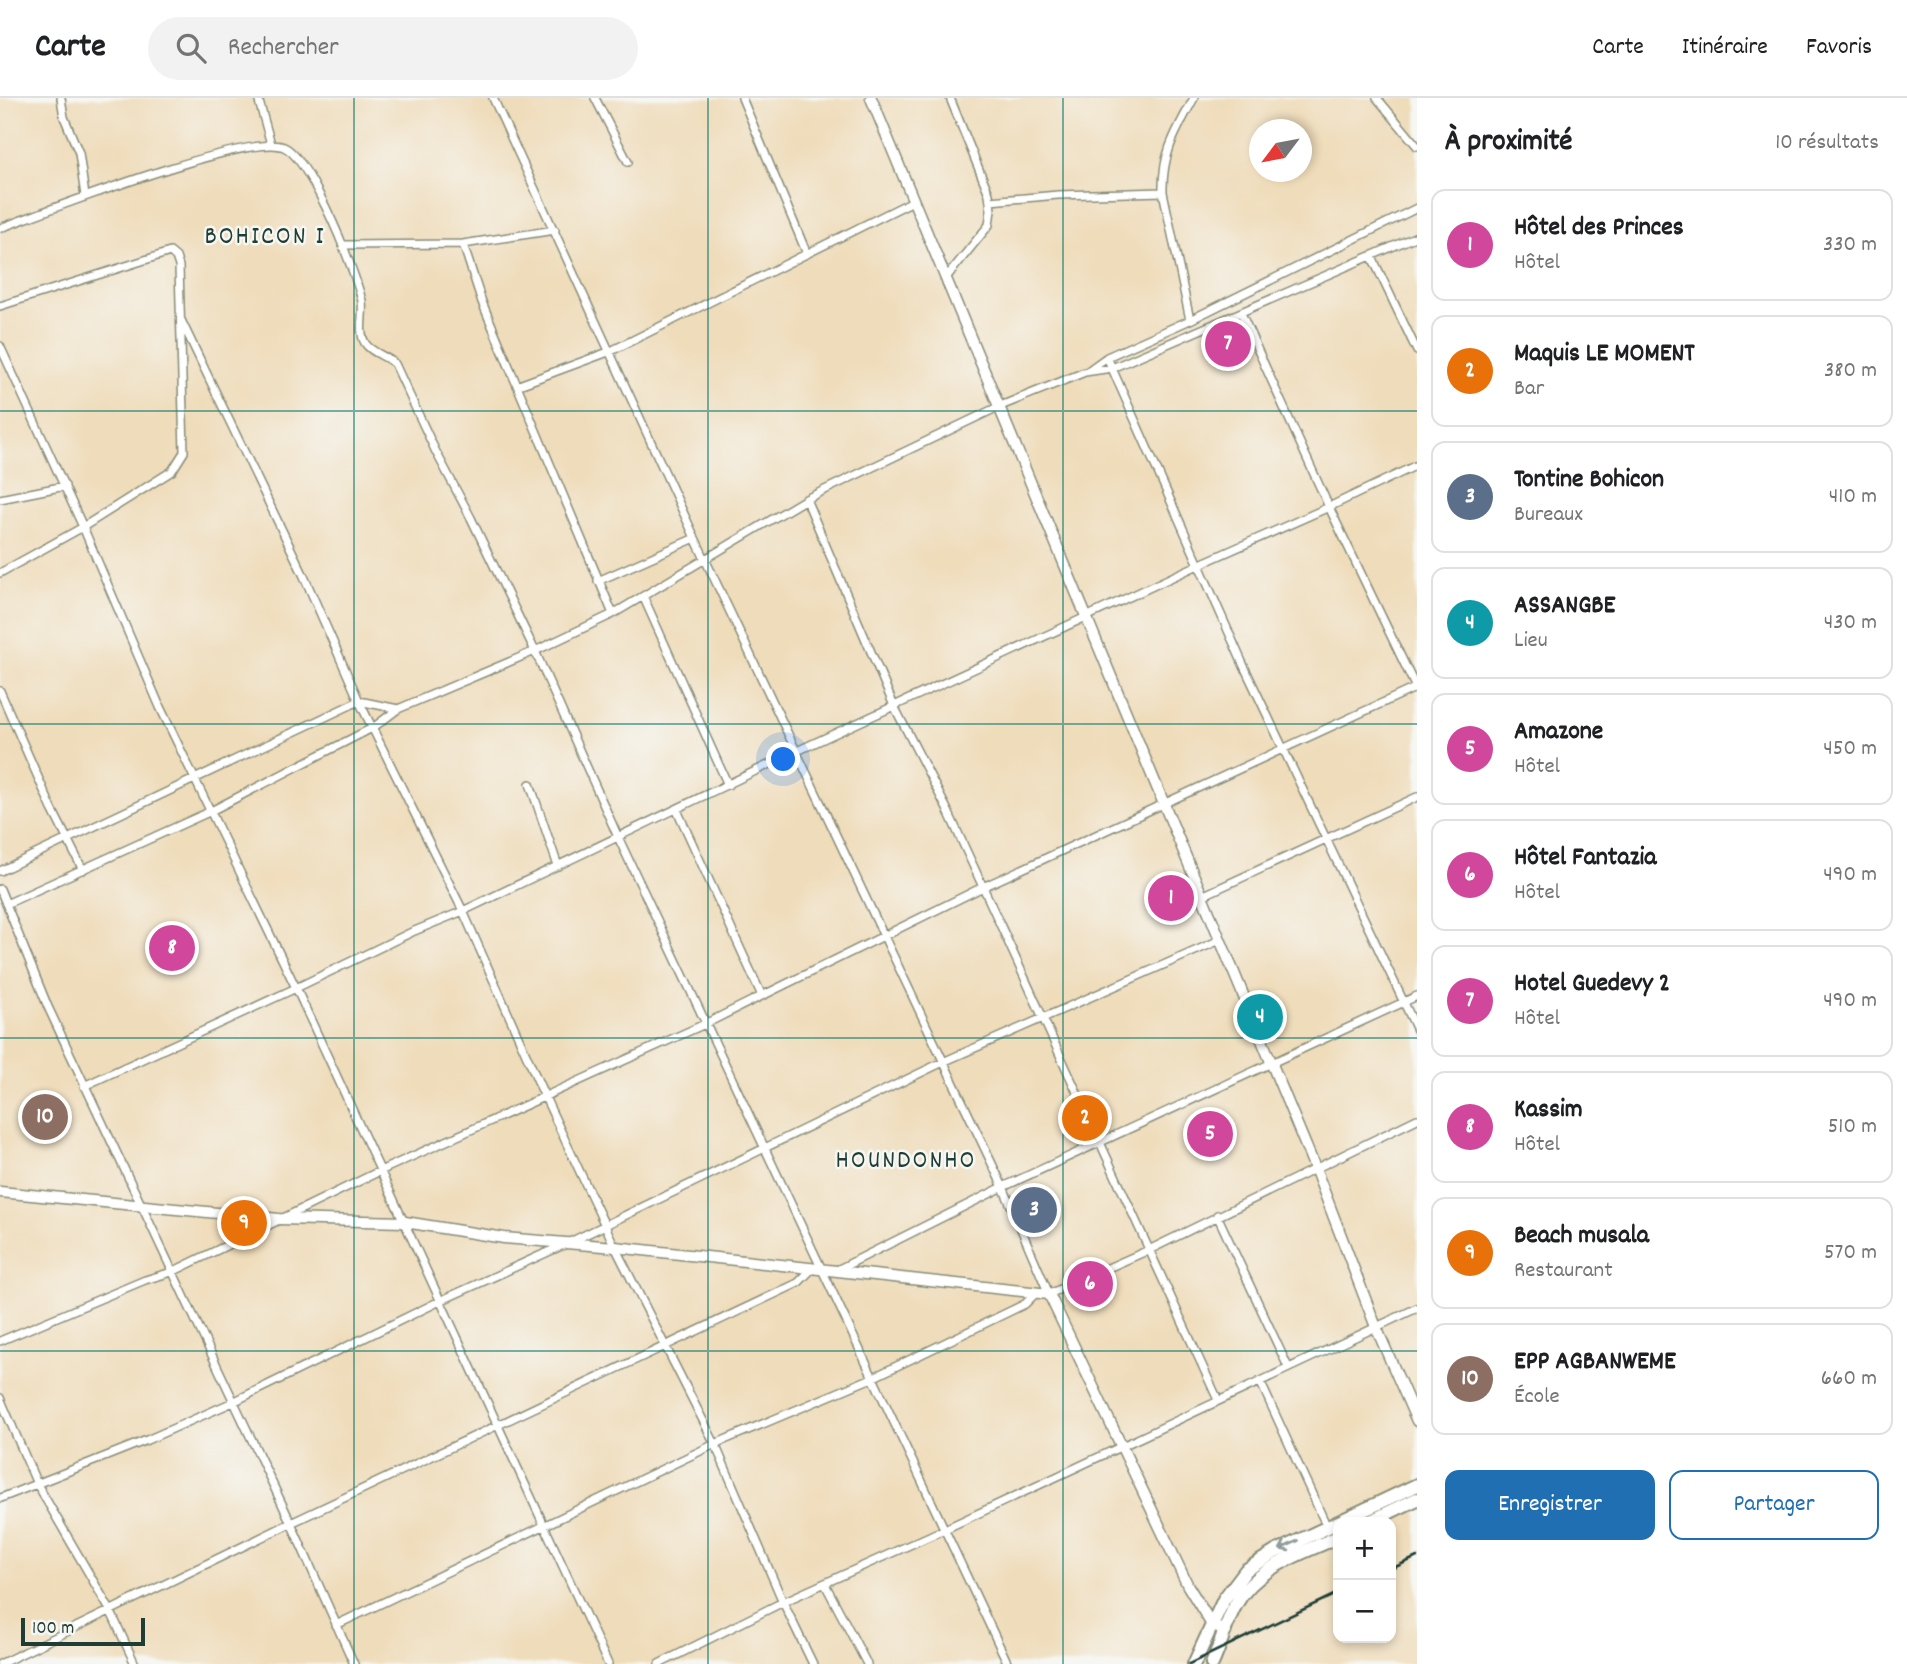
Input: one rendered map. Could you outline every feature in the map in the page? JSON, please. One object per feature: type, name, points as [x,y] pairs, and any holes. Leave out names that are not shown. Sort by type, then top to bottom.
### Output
[{"type":"highway","points":[[1194,1664],[1224,1599],[1246,1570],[1275,1552],[1417,1485]]},
{"type":"highway","points":[[1379,1517],[1417,1499]]},
{"type":"highway","points":[[1212,1664],[1235,1605],[1254,1581],[1285,1562],[1333,1539]]},
{"type":"street","points":[[61,98],[64,117],[79,153],[85,196]]},
{"type":"street","points":[[258,98],[271,144]]},
{"type":"street","points":[[493,98],[795,752],[1003,1187],[1049,1294],[1121,1447],[1188,1586],[1212,1625],[1226,1632]]},
{"type":"street","points":[[594,98],[628,162]]},
{"type":"street","points":[[742,98],[807,254]]},
{"type":"street","points":[[871,98],[1315,1168],[1376,1327],[1417,1421]]},
{"type":"street","points":[[1190,320],[1163,192],[1163,175],[1167,151],[1194,98]]},
{"type":"street","points":[[1377,98],[1417,146]]},
{"type":"street","points":[[945,279],[989,225],[991,210],[952,99]]},
{"type":"street","points":[[0,229],[85,196],[249,147],[271,144],[284,147],[303,165],[342,246],[362,303],[364,342],[372,350],[387,357],[400,373],[435,450],[471,518],[764,1147],[816,1270],[872,1378],[1008,1664]]},
{"type":"street","points":[[990,201],[1058,195],[1163,192]]},
{"type":"street","points":[[519,385],[611,351],[912,201]]},
{"type":"street","points":[[6,904],[209,812],[374,727],[398,709],[535,651],[612,614],[806,499],[998,407],[1085,372],[1107,357],[1190,320],[1417,208]]},
{"type":"street","points":[[342,246],[463,244],[555,230]]},
{"type":"street","points":[[1085,372],[1112,368],[1417,236]]},
{"type":"street","points":[[463,244],[482,302],[519,385],[612,614]]},
{"type":"street","points":[[0,306],[170,252],[176,257],[179,266],[184,452],[172,471],[83,527],[0,573]]},
{"type":"street","points":[[1372,257],[1417,351]]},
{"type":"street","points":[[1294,269],[1302,286]]},
{"type":"street","points":[[0,1341],[145,1280],[172,1272],[380,1171],[707,1023],[984,887],[1416,688],[1329,507],[1241,313]]},
{"type":"street","points":[[181,320],[303,574],[359,701],[463,911],[544,1096],[615,1247],[715,1444],[783,1602],[813,1664]]},
{"type":"street","points":[[0,346],[65,486],[160,707],[296,988],[608,1664]]},
{"type":"street","points":[[1107,357],[1198,565],[1417,1030]]},
{"type":"street","points":[[84,1086],[412,932],[463,911],[795,752],[1417,465]]},
{"type":"street","points":[[0,499],[65,486]]},
{"type":"street","points":[[806,499],[894,706],[984,887],[1219,1400]]},
{"type":"street","points":[[598,581],[695,538]]},
{"type":"street","points":[[643,596],[728,785]]},
{"type":"street","points":[[0,691],[52,809],[83,870]]},
{"type":"street","points":[[0,871],[359,701],[398,709]]},
{"type":"street","points":[[530,784],[558,866]]},
{"type":"street","points":[[1202,896],[1417,797]]},
{"type":"street","points":[[677,810],[762,996]]},
{"type":"street","points":[[0,889],[48,1007],[84,1086],[291,1523],[354,1664]]},
{"type":"street","points":[[1,1498],[147,1440],[233,1402],[943,1062],[1220,940]]},
{"type":"street","points":[[834,1272],[1003,1187],[1417,996]]},
{"type":"street","points":[[0,1192],[279,1219],[405,1222],[504,1238],[615,1247],[1049,1294],[1151,1249],[1417,1119]]},
{"type":"street","points":[[1217,1215],[1288,1367]]},
{"type":"street","points":[[0,1664],[798,1283],[816,1270]]},
{"type":"street","points":[[337,1625],[715,1444],[872,1378],[1025,1304],[1036,1293]]},
{"type":"street","points":[[659,1664],[783,1602],[1417,1308]]},
{"type":"street","points":[[1259,1381],[1327,1527]]},
{"type":"street","points":[[0,1398],[37,1484],[110,1611],[135,1664]]},
{"type":"street","points":[[825,1584],[867,1664]]},
{"type":"street","points":[[1219,1648],[1221,1664]]},
{"type":"railway","points":[[1396,1567],[1417,1557]]},
{"type":"railway","points":[[1189,1664],[1333,1595]]},
{"type":"place","name":"Hotel Guedevy 2","points":[[1228,344]]},
{"type":"place","name":"Hôtel des Princes","points":[[1171,898]]},
{"type":"place","name":"Kassim","points":[[172,948]]},
{"type":"place","name":"ASSANGBE","points":[[1260,1017]]},
{"type":"place","name":"EPP AGBANWEME","points":[[45,1117]]},
{"type":"place","name":"Maquis LE MOMENT","points":[[1085,1118]]},
{"type":"place","name":"Amazone","points":[[1210,1134]]},
{"type":"place","name":"Tontine Bohicon","points":[[1034,1210]]},
{"type":"place","name":"Beach musala","points":[[244,1223]]},
{"type":"place","name":"Hôtel Fantazia","points":[[1090,1284]]},
{"type":"district","name":"BOHICON I","points":[[265,234]]},
{"type":"district","name":"HOUNDONHO","points":[[906,1158]]}]
